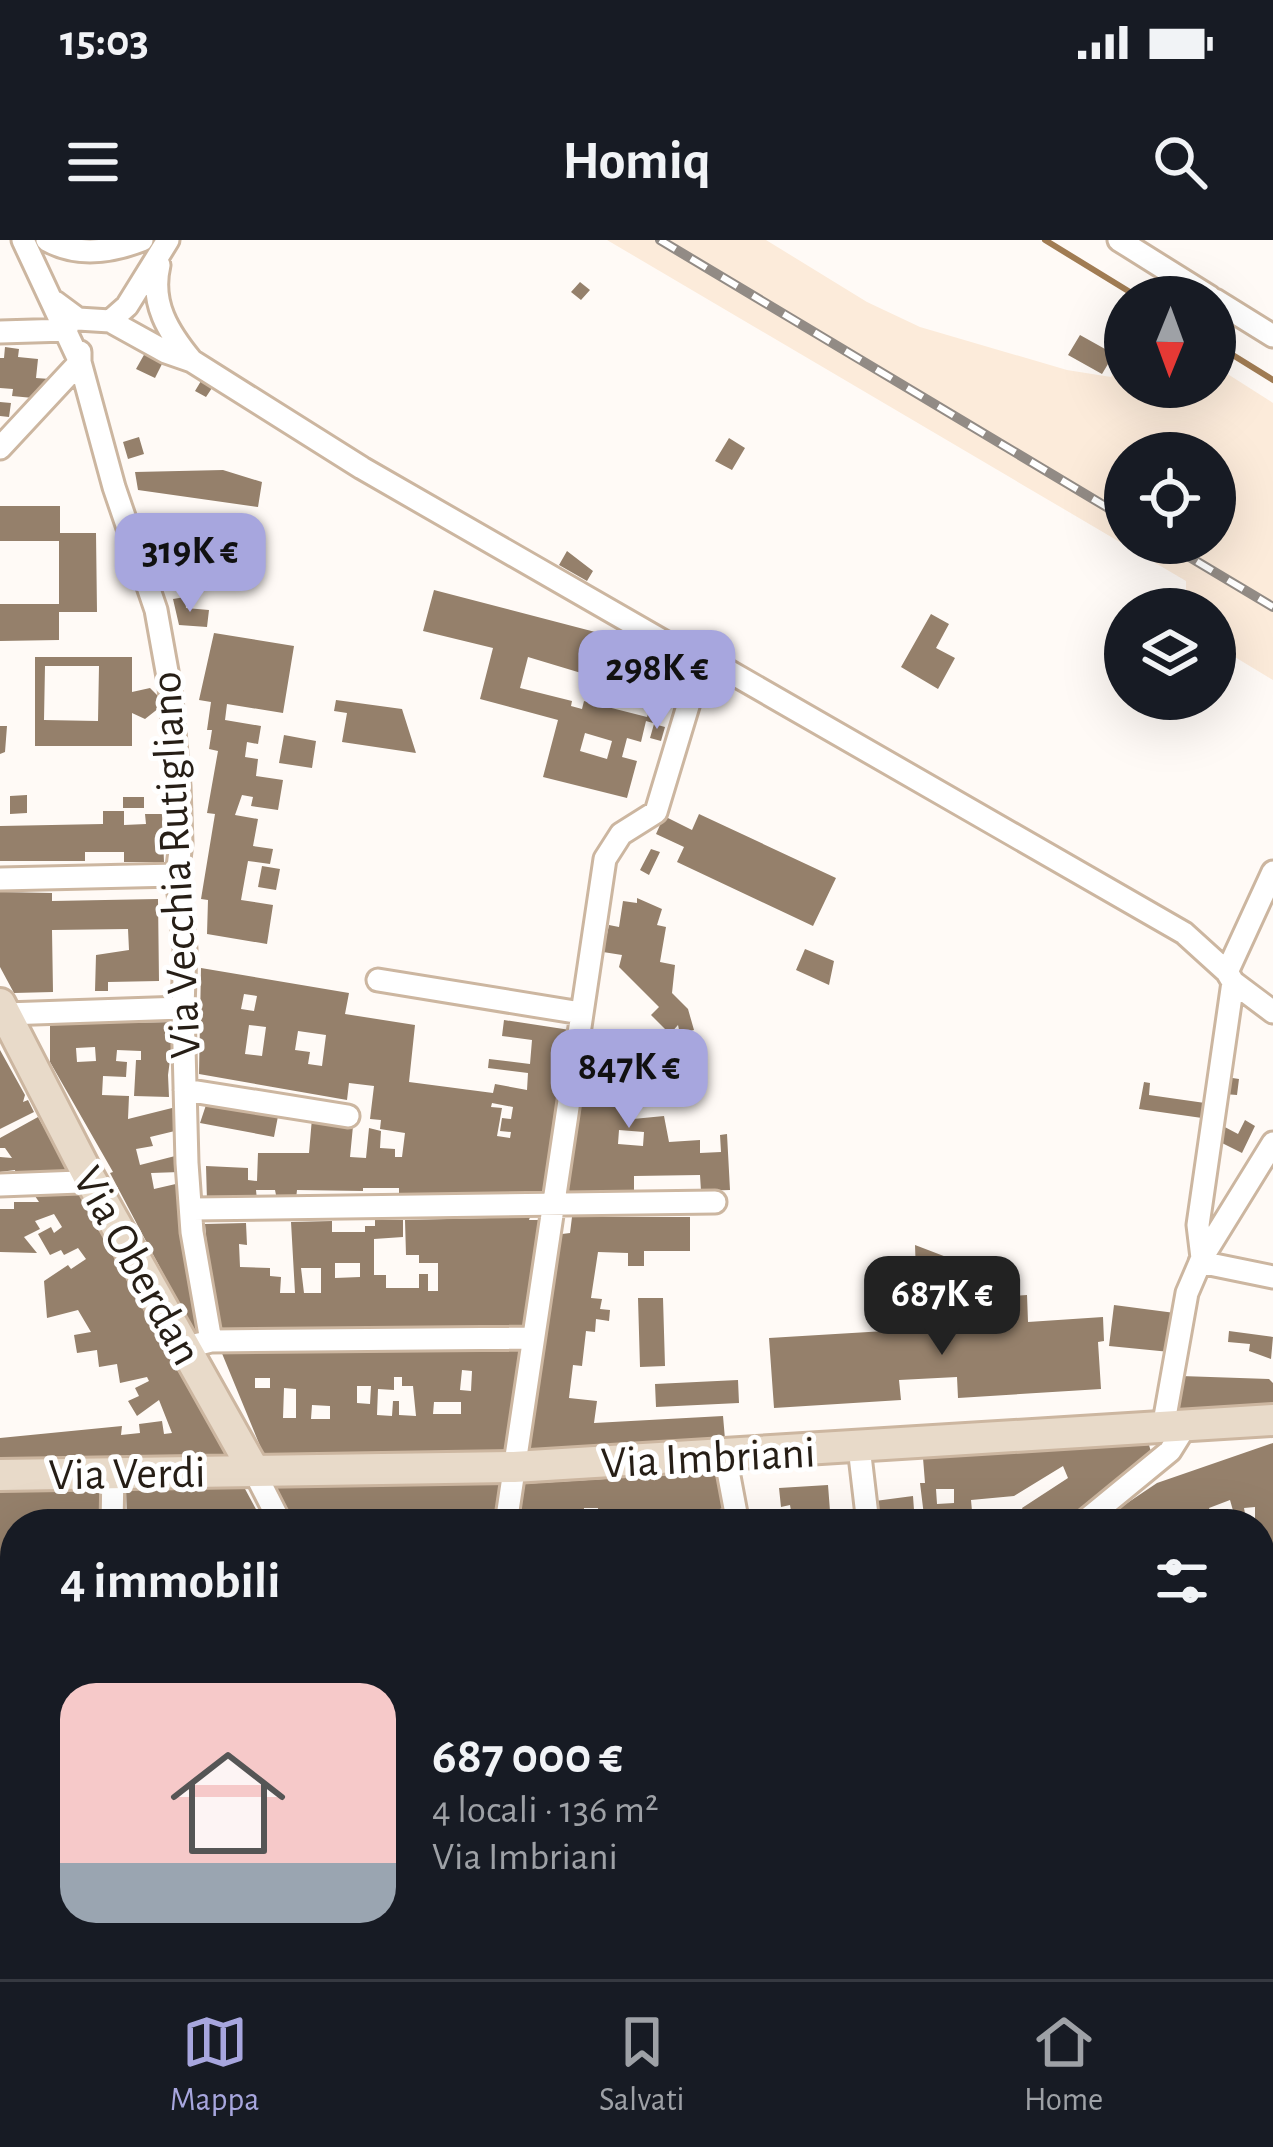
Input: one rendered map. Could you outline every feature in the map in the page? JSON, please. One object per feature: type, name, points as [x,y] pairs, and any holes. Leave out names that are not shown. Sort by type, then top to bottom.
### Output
[{"type":"street","name":"Via Vecchia Rutigliano","points":[[23,240],[48,291],[88,324],[80,362],[114,488],[156,610],[163,649],[179,786],[177,875],[185,949],[185,1090],[197,1344]]},
{"type":"street","points":[[47,240],[78,252]]},
{"type":"street","points":[[48,291],[44,267],[50,255],[116,248],[142,240]]},
{"type":"street","points":[[1119,240],[1177,276]]},
{"type":"street","points":[[0,332],[88,324],[127,306],[165,247]]},
{"type":"street","points":[[165,247],[155,284],[158,300],[175,340],[192,361]]},
{"type":"street","points":[[1236,313],[1273,336]]},
{"type":"street","points":[[88,324],[192,361],[362,468],[701,663],[711,661],[1079,869],[1184,933],[1273,1012]]},
{"type":"street","points":[[0,448],[80,362]]},
{"type":"street","points":[[508,1509],[605,859],[621,833],[656,812],[701,663]]},
{"type":"street","points":[[1201,1260],[1198,1225],[1230,977],[1273,872]]},
{"type":"street","points":[[0,879],[177,875]]},
{"type":"street","points":[[377,980],[581,1013]]},
{"type":"street","points":[[3,1009],[183,1008]]},
{"type":"street","name":"Via Oberdan","points":[[3,1009],[89,1177],[197,1344],[273,1509]]},
{"type":"street","points":[[185,1090],[348,1116]]},
{"type":"street","points":[[1100,1509],[1170,1451],[1178,1333],[1201,1260],[1273,1143]]},
{"type":"street","points":[[0,1185],[80,1183],[89,1177]]},
{"type":"street","points":[[193,1209],[716,1202]]},
{"type":"street","points":[[1201,1260],[1273,1277]]},
{"type":"street","points":[[197,1344],[532,1338]]},
{"type":"street","name":"Via Imbriani","points":[[253,1469],[514,1467],[1273,1420]]},
{"type":"street","points":[[859,1447],[866,1509]]},
{"type":"street","points":[[725,1455],[735,1509]]},
{"type":"street","name":"Via Verdi","points":[[0,1475],[253,1469]]},
{"type":"street","points":[[112,1472],[112,1509]]},
{"type":"shaded area","points":[[607,240],[766,240],[867,302],[920,327],[1067,370],[1104,376],[1104,408],[1236,408],[1236,379],[1273,403],[1273,680],[1236,658],[1236,588],[1186,588],[1186,581],[1157,564],[1236,564],[1236,432],[1104,432],[1104,533]]},
{"type":"building","points":[[580,282],[590,290],[581,300],[571,292]]},
{"type":"building","points":[[1080,335],[1104,348],[1104,371],[1102,374],[1068,355]]},
{"type":"building","points":[[5,347],[19,349],[18,357],[38,359],[36,378],[50,379],[33,398],[12,396],[13,389],[0,388],[0,358],[4,358]]},
{"type":"building","points":[[145,353],[163,362],[155,378],[136,369]]},
{"type":"building","points":[[201,381],[212,388],[206,397],[195,391]]},
{"type":"building","points":[[0,402],[11,403],[9,417],[0,416]]},
{"type":"building","points":[[139,437],[144,454],[128,459],[123,442]]},
{"type":"building","points":[[729,438],[745,448],[732,470],[715,461]]},
{"type":"building","points":[[223,470],[262,482],[258,507],[138,490],[135,472]]},
{"type":"building","points":[[0,506],[60,506],[60,533],[96,533],[97,612],[59,612],[59,640],[0,641],[0,604],[59,604],[59,541],[0,541]]},
{"type":"building","points":[[567,551],[593,571],[587,581],[559,565]]},
{"type":"building","points":[[434,590],[622,639],[611,682],[528,657],[520,688],[572,701],[571,706],[582,709],[584,701],[647,717],[651,704],[657,706],[653,723],[646,721],[641,742],[627,738],[622,757],[637,761],[627,798],[543,777],[558,720],[480,699],[493,648],[423,631]],"holes":[[[585,733],[612,741],[607,759],[580,751]]]},
{"type":"building","points":[[185,597],[186,608],[209,610],[207,627],[179,625],[173,599]]},
{"type":"building","points":[[931,614],[949,624],[936,648],[955,658],[938,689],[901,667]]},
{"type":"building","points":[[214,633],[294,646],[283,713],[227,704],[225,720],[261,726],[258,744],[247,742],[245,757],[258,759],[256,776],[283,780],[278,810],[251,806],[253,797],[242,795],[235,815],[258,819],[253,846],[273,849],[270,864],[248,861],[241,900],[273,905],[267,944],[207,934],[208,900],[201,899],[215,814],[207,813],[218,751],[209,749],[211,702],[199,700]]},
{"type":"building","points":[[35,657],[132,657],[132,692],[150,688],[158,696],[159,708],[145,719],[132,713],[132,746],[35,746]],"holes":[[[45,666],[99,666],[98,721],[44,720]]]},
{"type":"building","points":[[336,700],[402,709],[416,753],[342,742],[347,713],[334,711]]},
{"type":"building","points":[[654,724],[665,727],[661,741],[650,738]]},
{"type":"building","points":[[0,726],[7,726],[5,752],[0,754]]},
{"type":"building","points":[[284,735],[316,741],[312,768],[279,763]]},
{"type":"building","points":[[27,795],[27,813],[10,814],[10,796]]},
{"type":"building","points":[[123,797],[144,797],[144,808],[123,808]]},
{"type":"building","points":[[103,811],[124,811],[124,825],[146,824],[145,814],[162,814],[164,862],[124,862],[124,852],[85,852],[85,861],[0,861],[0,826],[103,824]]},
{"type":"building","points":[[699,814],[836,878],[813,926],[677,862],[684,847],[656,834],[664,816],[692,830]]},
{"type":"building","points":[[651,849],[660,852],[649,875],[640,870]]},
{"type":"building","points":[[262,866],[280,869],[276,890],[258,887]]},
{"type":"building","points":[[0,892],[52,893],[52,901],[158,899],[159,981],[108,982],[108,991],[95,991],[96,955],[129,950],[128,929],[52,930],[53,992],[14,993],[0,967]]},
{"type":"building","points":[[637,898],[662,909],[657,925],[666,927],[660,962],[675,965],[672,993],[688,1009],[694,1030],[680,1034],[678,1025],[670,1034],[651,1015],[659,1007],[619,967],[622,955],[603,952],[609,925],[619,927],[623,901],[637,903]]},
{"type":"building","points":[[805,949],[834,961],[829,985],[796,970]]},
{"type":"building","points":[[201,968],[349,993],[345,1014],[415,1025],[409,1082],[493,1093],[495,1084],[527,1090],[528,1073],[488,1068],[489,1059],[530,1064],[532,1040],[502,1036],[504,1020],[570,1030],[547,1193],[399,1199],[399,1188],[363,1188],[297,1190],[296,1199],[277,1200],[275,1190],[256,1190],[257,1200],[207,1201],[206,1166],[248,1168],[248,1180],[257,1181],[258,1153],[309,1153],[312,1118],[353,1126],[350,1157],[366,1158],[369,1128],[381,1131],[380,1148],[395,1149],[395,1157],[402,1157],[405,1133],[380,1129],[381,1120],[370,1119],[374,1086],[349,1083],[347,1100],[199,1074]],"holes":[[[244,994],[257,996],[254,1011],[241,1009]],[[249,1025],[266,1027],[262,1056],[245,1054]],[[298,1031],[326,1035],[322,1066],[308,1064],[310,1052],[295,1050]],[[492,1103],[513,1107],[511,1119],[502,1118],[500,1131],[511,1132],[510,1138],[497,1136],[502,1108],[491,1107]]]},
{"type":"building","points":[[175,1022],[169,1097],[134,1096],[141,1051],[117,1050],[116,1061],[127,1062],[126,1077],[103,1076],[102,1095],[129,1096],[128,1119],[180,1106],[179,1130],[150,1137],[153,1146],[136,1149],[140,1165],[179,1155],[180,1172],[151,1173],[154,1189],[180,1183],[205,1330],[194,1332],[113,1172],[50,1062],[50,1024]],"holes":[[[95,1047],[96,1061],[77,1062],[76,1048]]]},
{"type":"building","points":[[592,1030],[621,1035],[636,1049],[635,1063],[642,1063],[633,1119],[664,1116],[669,1142],[700,1140],[700,1153],[721,1152],[720,1135],[727,1134],[730,1190],[701,1191],[700,1175],[634,1176],[634,1192],[566,1192]],"holes":[[[619,1130],[644,1132],[643,1146],[618,1144]]]},
{"type":"building","points":[[0,1050],[25,1095],[23,1102],[28,1100],[34,1112],[0,1129]]},
{"type":"building","points":[[1226,1077],[1239,1079],[1237,1095],[1224,1094]]},
{"type":"building","points":[[1144,1082],[1150,1083],[1149,1095],[1212,1104],[1209,1119],[1139,1109]]},
{"type":"building","points":[[667,1092],[679,1092],[679,1106],[667,1107]]},
{"type":"building","points":[[208,1099],[279,1111],[274,1137],[200,1123]]},
{"type":"building","points":[[38,1117],[62,1159],[66,1156],[79,1177],[31,1178],[28,1172],[16,1177],[15,1170],[0,1172],[0,1157],[12,1158],[0,1148],[0,1138]]},
{"type":"building","points":[[1245,1120],[1255,1126],[1242,1153],[1218,1141],[1221,1125],[1238,1134]]},
{"type":"building","points":[[82,1188],[227,1455],[0,1459],[0,1438],[122,1426],[121,1435],[140,1433],[139,1424],[162,1421],[164,1434],[172,1433],[159,1400],[137,1416],[128,1401],[139,1396],[135,1388],[149,1381],[147,1377],[120,1383],[117,1364],[99,1367],[97,1350],[77,1353],[74,1335],[91,1332],[78,1310],[47,1318],[44,1281],[86,1259],[78,1248],[50,1255],[38,1234],[62,1227],[54,1214],[35,1221],[40,1229],[24,1237],[37,1253],[0,1252],[0,1209],[14,1209],[14,1202],[39,1202],[31,1190]]},
{"type":"building","points":[[572,1217],[690,1217],[690,1251],[644,1251],[644,1266],[628,1266],[628,1253],[598,1252],[591,1298],[602,1299],[600,1309],[610,1310],[609,1321],[596,1319],[595,1332],[586,1331],[582,1366],[573,1365],[569,1398],[597,1401],[594,1423],[723,1416],[725,1439],[529,1453],[562,1234],[570,1233]]},
{"type":"building","points":[[375,1220],[403,1220],[403,1237],[374,1239],[374,1275],[386,1275],[386,1288],[419,1288],[419,1274],[428,1274],[428,1291],[438,1291],[438,1263],[419,1263],[419,1255],[406,1255],[405,1220],[542,1220],[525,1326],[214,1331],[205,1224],[246,1223],[247,1245],[239,1244],[240,1267],[270,1268],[270,1276],[281,1277],[280,1293],[295,1293],[291,1222],[332,1221],[332,1232],[365,1232],[365,1226],[375,1226]],"holes":[[[335,1263],[360,1263],[360,1277],[335,1278]],[[301,1268],[321,1268],[321,1293],[304,1293]]]},
{"type":"building","points":[[915,1245],[1009,1281],[1004,1295],[933,1273],[934,1301],[917,1302]]},
{"type":"building","points":[[1027,1295],[1028,1322],[1103,1317],[1104,1341],[1098,1342],[1101,1389],[958,1398],[957,1377],[899,1380],[901,1400],[774,1408],[769,1338],[968,1326],[966,1299]]},
{"type":"building","points":[[638,1298],[663,1298],[665,1366],[640,1367]]},
{"type":"building","points":[[1114,1305],[1175,1313],[1170,1352],[1109,1346]]},
{"type":"building","points":[[1229,1331],[1273,1337],[1271,1359],[1249,1351],[1250,1344],[1228,1342]]},
{"type":"building","points":[[522,1346],[506,1453],[263,1453],[221,1351]],"holes":[[[462,1370],[472,1371],[471,1391],[460,1390]],[[394,1377],[402,1377],[402,1386],[413,1386],[416,1416],[399,1415],[399,1401],[393,1401],[392,1416],[377,1415],[378,1389],[394,1390]],[[255,1378],[270,1378],[270,1388],[255,1388]],[[357,1386],[371,1386],[370,1404],[357,1403]],[[284,1388],[296,1389],[296,1418],[283,1418]],[[434,1402],[461,1402],[461,1414],[433,1414]],[[312,1405],[330,1406],[330,1419],[311,1419]]]},
{"type":"building","points":[[1181,1376],[1269,1379],[1273,1407],[1177,1413]]},
{"type":"building","points":[[738,1380],[739,1403],[656,1407],[655,1384]]},
{"type":"building","points":[[1273,1443],[1273,1509],[1233,1509],[1230,1500],[1209,1509],[1118,1509],[1157,1483]]},
{"type":"building","points":[[1149,1445],[1152,1455],[1089,1509],[1022,1509],[1068,1478],[1063,1466],[1014,1496],[971,1500],[972,1509],[923,1509],[920,1483],[925,1483],[923,1458]],"holes":[[[936,1489],[954,1489],[954,1503],[937,1504]]]},
{"type":"building","points":[[721,1472],[729,1507],[517,1509],[522,1484]]},
{"type":"building","points":[[505,1484],[501,1509],[286,1509],[279,1485]]},
{"type":"building","points":[[828,1485],[830,1509],[781,1507],[779,1488]]},
{"type":"building","points":[[244,1487],[256,1509],[127,1509],[126,1488]]},
{"type":"building","points":[[104,1488],[104,1509],[0,1509],[0,1490]]},
{"type":"building","points":[[913,1496],[914,1509],[876,1509],[875,1501]]},
{"type":"waterway","points":[[1045,240],[1104,276]]},
{"type":"waterway","points":[[1236,357],[1273,380]]},
{"type":"railway","points":[[660,240],[1104,505]]},
{"type":"railway","points":[[1201,564],[1273,607]]}]
